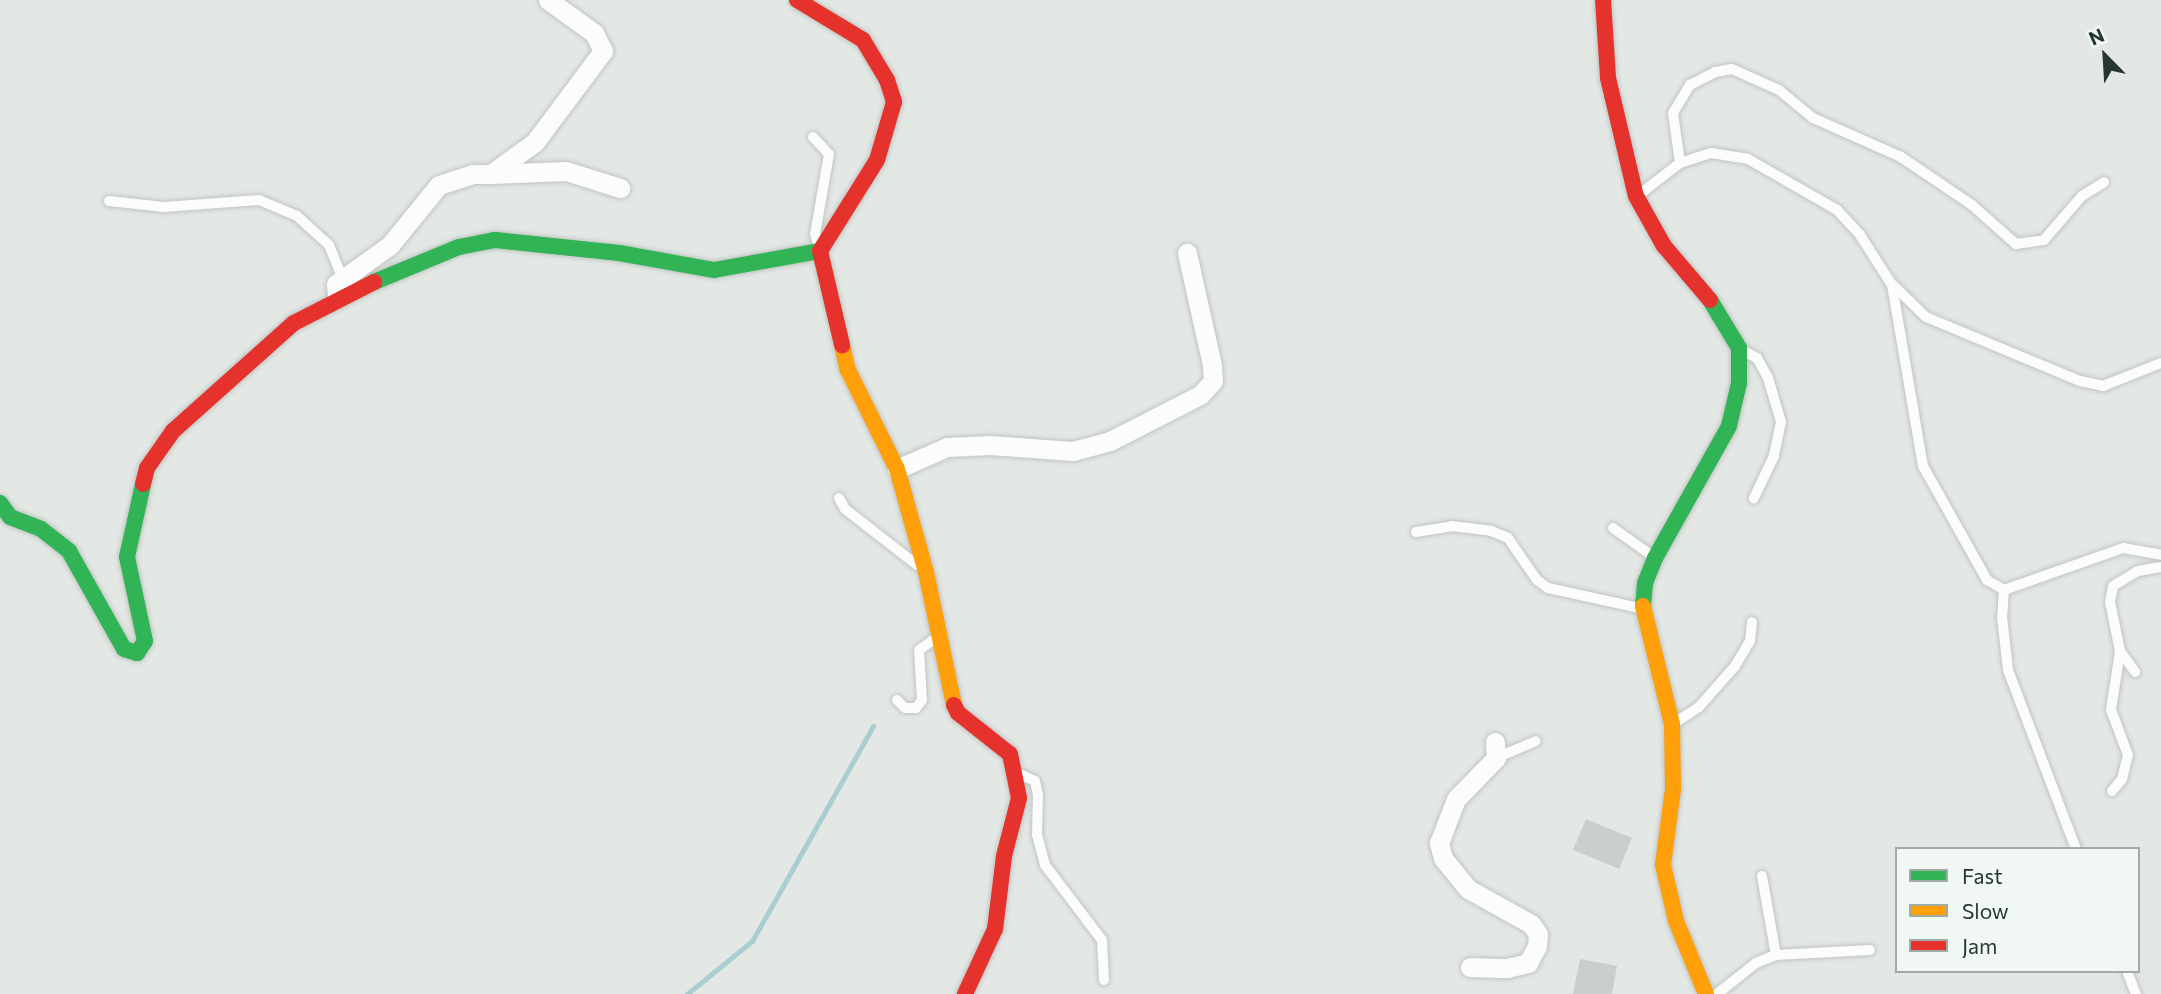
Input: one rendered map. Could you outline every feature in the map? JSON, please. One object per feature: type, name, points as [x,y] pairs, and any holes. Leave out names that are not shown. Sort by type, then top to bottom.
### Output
[{"type":"street","points":[[492,174],[535,142],[603,51],[594,33],[548,0]]},
{"type":"street","points":[[797,0],[863,40],[887,80],[894,102],[877,160],[820,251],[848,370],[897,469],[926,572],[948,692],[958,713],[1010,754],[1017,773],[1019,798],[1004,856],[995,929],[965,994]]},
{"type":"street","points":[[1603,0],[1608,78],[1636,196],[1664,246],[1710,300],[1739,348],[1739,383],[1729,426],[1655,558],[1645,583],[1643,608],[1672,724],[1673,789],[1663,865],[1676,921],[1706,994]]},
{"type":"street","points":[[337,297],[336,284],[342,277],[390,245],[439,185],[473,174],[566,171],[620,188]]},
{"type":"street","points":[[0,503],[10,517],[41,529],[69,551],[124,649],[137,653],[145,641],[127,557],[147,468],[173,430],[294,323],[337,297],[459,247],[495,240],[619,253],[714,270],[820,251]]},
{"type":"street","points":[[897,469],[947,447],[989,445],[1073,451],[1110,441],[1200,396],[1213,381],[1212,365],[1187,253]]},
{"type":"street","points":[[1470,967],[1507,968],[1528,963],[1537,946],[1538,934],[1531,924],[1468,889],[1443,858],[1439,844],[1456,799],[1495,750]]},
{"type":"lane","points":[[1680,163],[1673,113],[1690,85],[1714,72],[1732,69],[1779,90],[1822,123],[1901,157],[1972,205],[2016,244],[2044,240],[2082,196],[2104,182]]},
{"type":"lane","points":[[813,137],[829,154],[816,234],[820,251]]},
{"type":"lane","points":[[1636,196],[1680,163],[1711,153],[1748,159],[1837,210],[1860,234],[1892,285],[1926,317],[2080,381],[2103,386],[2161,363]]},
{"type":"lane","points":[[109,201],[164,207],[260,200],[297,216],[329,245],[342,277]]},
{"type":"lane","points":[[1892,285],[1923,466],[1987,580],[2004,590],[2123,548],[2161,555]]},
{"type":"lane","points":[[1739,348],[1757,358],[1780,422],[1774,456],[1754,498]]},
{"type":"lane","points":[[839,498],[845,509],[926,572]]},
{"type":"lane","points":[[1416,532],[1452,526],[1491,531],[1508,538],[1537,580],[1548,588],[1643,608]]},
{"type":"lane","points":[[1613,528],[1655,558]]},
{"type":"lane","points":[[2112,791],[2122,779],[2128,755],[2110,710],[2120,651],[2110,602],[2113,586],[2138,571],[2161,567]]},
{"type":"lane","points":[[2004,590],[2001,617],[2008,670],[2075,847]]},
{"type":"lane","points":[[1672,724],[1699,707],[1727,676],[1750,641],[1752,622]]},
{"type":"lane","points":[[897,700],[905,708],[916,708],[922,699],[919,650],[938,638]]},
{"type":"lane","points":[[2120,651],[2135,672]]},
{"type":"lane","points":[[1495,750],[1536,741]]},
{"type":"lane","points":[[1017,773],[1035,781],[1037,835],[1045,866],[1102,940],[1104,980]]},
{"type":"lane","points":[[1762,876],[1776,956]]},
{"type":"lane","points":[[1717,994],[1756,963],[1776,956],[1870,950]]},
{"type":"lane","points":[[2128,973],[2136,994]]},
{"type":"building","points":[[1586,819],[1632,838],[1619,869],[1573,850]]},
{"type":"building","points":[[1580,959],[1617,966],[1612,994],[1573,994]]},
{"type":"waterway","points":[[687,994],[752,941],[873,726]]},
{"type":"traffic: fast","points":[[374,282],[459,247],[495,240],[619,253],[714,270],[820,251]]},
{"type":"traffic: fast","points":[[1643,606],[1645,583],[1655,558],[1729,426],[1739,383],[1739,348],[1710,300]]},
{"type":"traffic: fast","points":[[0,503],[10,517],[41,529],[69,551],[124,649],[137,653],[145,641],[127,557],[143,484]]},
{"type":"traffic: slow","points":[[842,345],[848,370],[897,469],[926,572],[954,705]]},
{"type":"traffic: slow","points":[[1643,606],[1672,724],[1673,789],[1663,865],[1676,921],[1706,994]]},
{"type":"traffic: jam","points":[[797,0],[863,40],[887,80],[894,102],[877,160],[820,251],[842,345]]},
{"type":"traffic: jam","points":[[1603,0],[1608,78],[1636,196],[1664,246],[1710,300]]},
{"type":"traffic: jam","points":[[143,484],[147,468],[173,431],[294,323],[374,282]]},
{"type":"traffic: jam","points":[[954,705],[958,713],[1010,754],[1019,798],[1004,856],[995,929],[965,994]]}]
